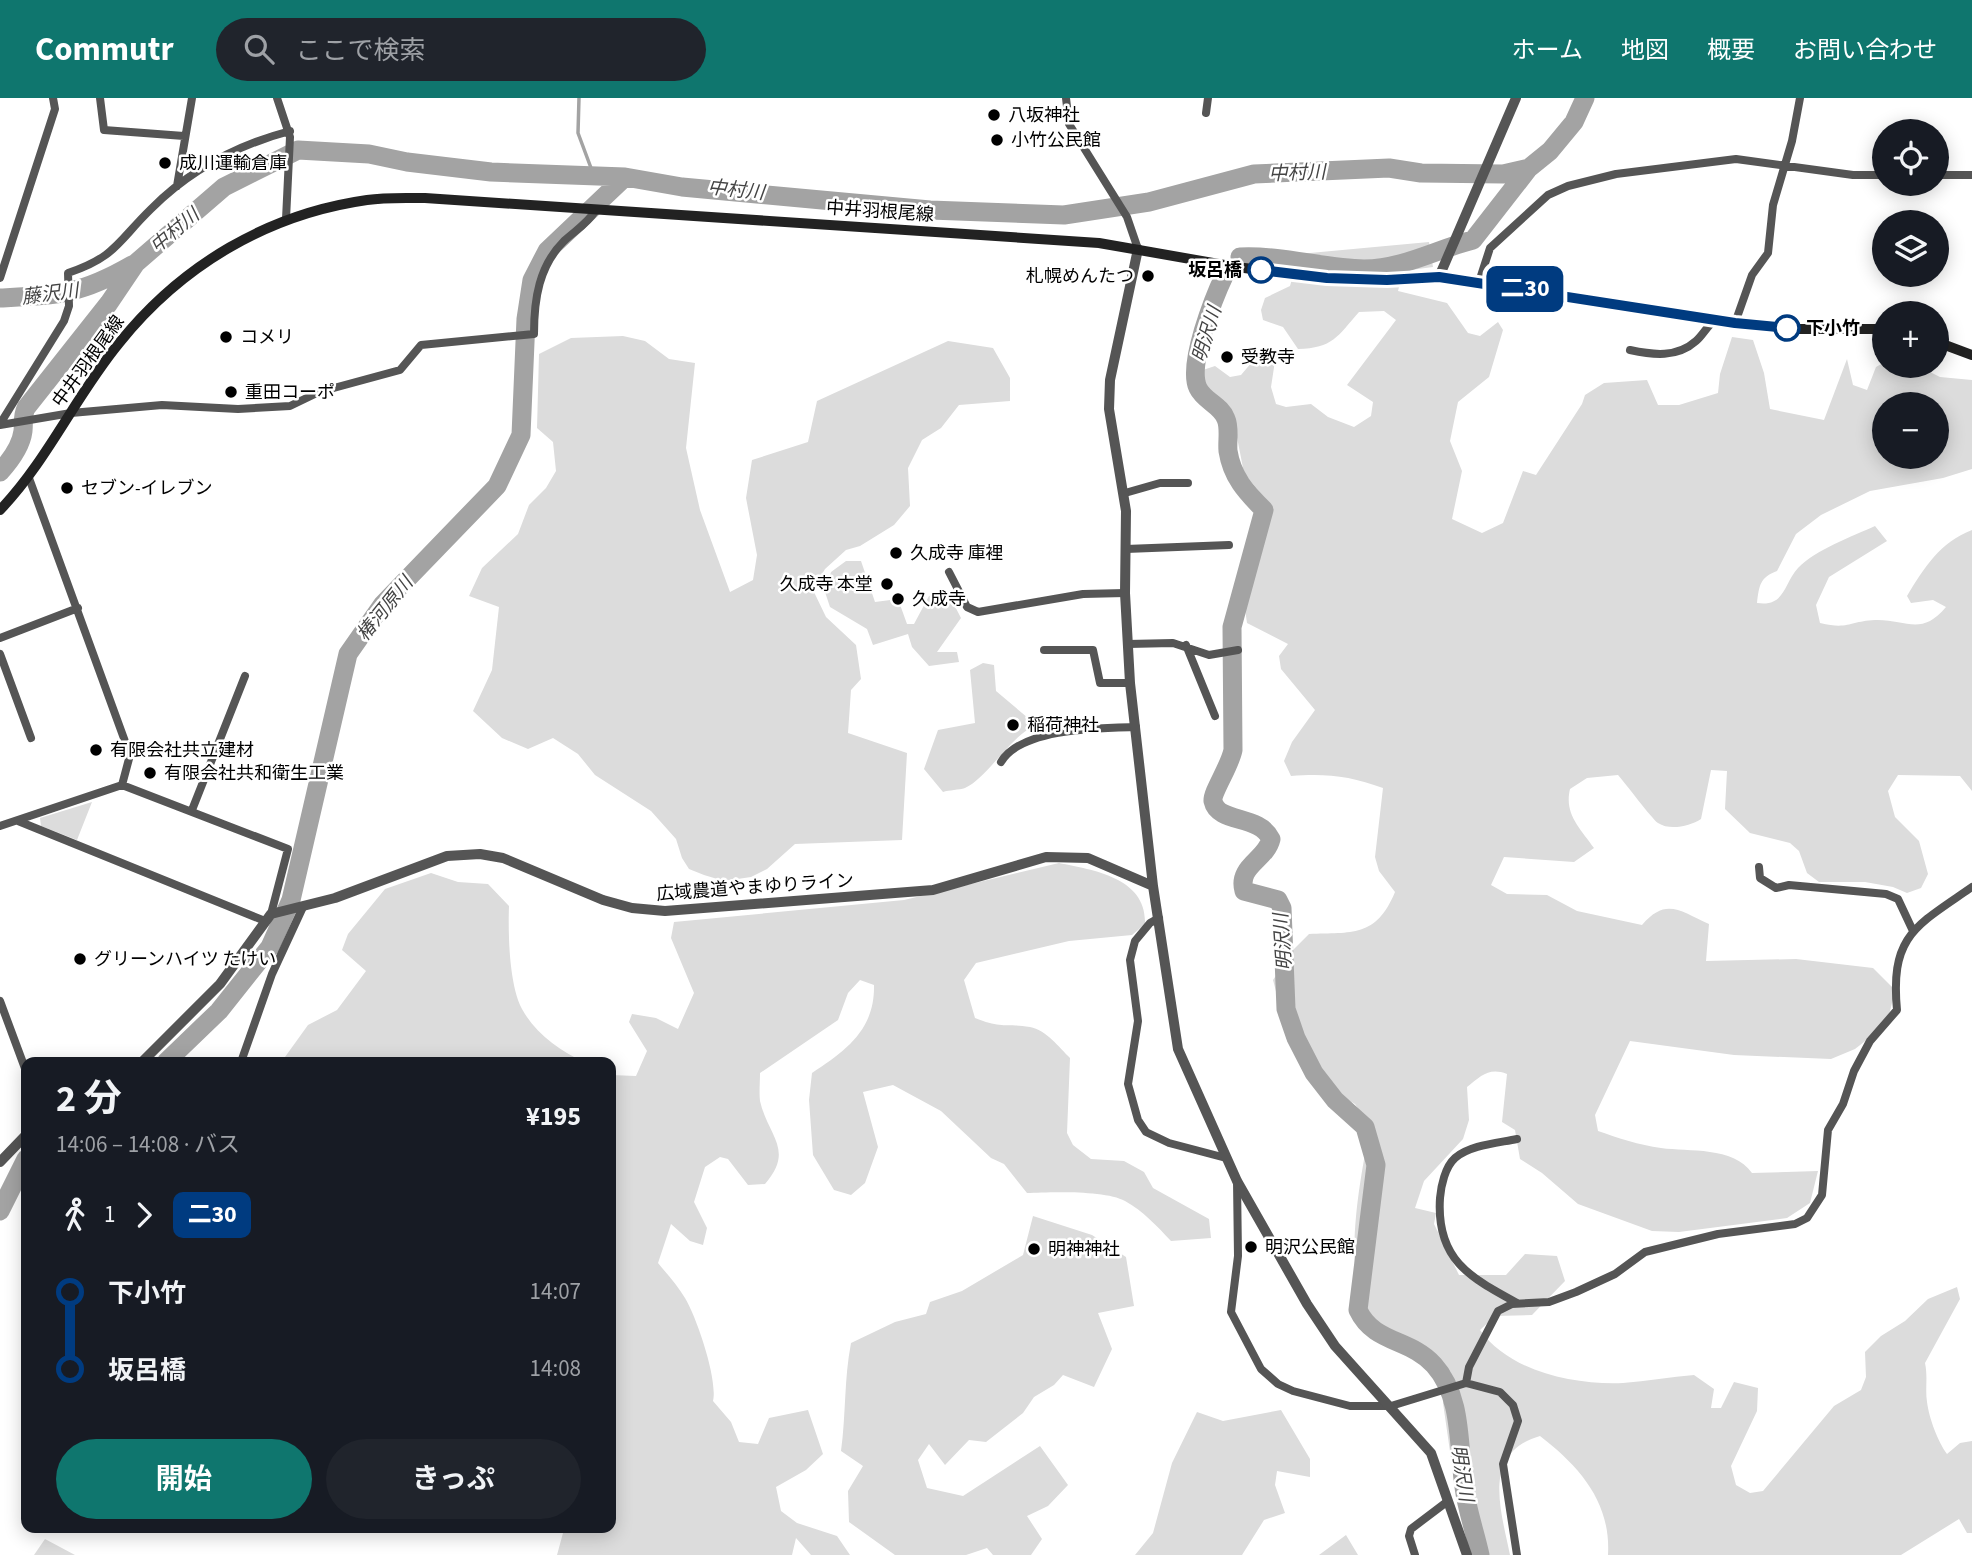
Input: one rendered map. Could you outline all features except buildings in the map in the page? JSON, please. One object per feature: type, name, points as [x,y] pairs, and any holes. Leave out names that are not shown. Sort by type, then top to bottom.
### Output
[{"type":"main road","name":"中井羽根尾線","points":[[0,510],[29,478],[119,342],[159,298],[225,248],[286,219],[368,200],[425,198],[1099,243],[1236,267],[1327,278],[1387,280],[1439,277],[1735,323],[1791,329],[1872,329]]},
{"type":"main road","points":[[1949,346],[1972,355]]},
{"type":"street","points":[[0,278],[55,109],[53,98]]},
{"type":"street","points":[[100,98],[104,130],[184,136]]},
{"type":"street","points":[[177,186],[192,98]]},
{"type":"street","points":[[277,98],[290,134],[286,219]]},
{"type":"street","points":[[1066,98],[1069,124],[1127,217],[1138,249],[1110,380],[1113,441],[1125,493],[1125,593],[1130,683],[1153,886],[1178,1049],[1237,1181],[1335,1346],[1431,1453],[1466,1555]]},
{"type":"street","points":[[1206,113],[1208,98]]},
{"type":"street","points":[[1439,277],[1516,98]]},
{"type":"street","points":[[1735,323],[1752,275],[1768,253],[1773,205],[1800,98]]},
{"type":"street","points":[[1,425],[64,321],[69,306],[68,274],[112,253],[149,210],[177,186],[247,144],[290,134]]},
{"type":"street","points":[[1479,282],[1490,247],[1548,195],[1568,186],[1616,174],[1736,159],[1784,168],[1872,175]]},
{"type":"street","points":[[1949,175],[1972,175]]},
{"type":"street","points":[[1,425],[71,413],[162,405],[238,409],[290,406],[319,392],[400,370],[421,345],[511,334],[534,334],[538,283],[545,268],[564,241],[588,222],[596,210]]},
{"type":"street","points":[[1630,350],[1655,355],[1675,353],[1695,342],[1715,320]]},
{"type":"street","points":[[29,478],[130,755],[122,785]]},
{"type":"street","points":[[1125,493],[1160,483],[1188,483]]},
{"type":"street","points":[[1126,549],[1229,545]]},
{"type":"street","points":[[949,572],[967,607],[978,612],[1072,595],[1125,593]]},
{"type":"street","points":[[0,638],[78,608]]},
{"type":"street","points":[[1128,644],[1186,645],[1209,654],[1238,650]]},
{"type":"street","points":[[1186,645],[1214,716]]},
{"type":"street","points":[[1044,650],[1091,649],[1095,653],[1100,683],[1130,683]]},
{"type":"street","points":[[0,654],[31,738]]},
{"type":"street","points":[[192,810],[245,676]]},
{"type":"street","points":[[1001,762],[1006,754],[1033,738],[1091,729],[1136,727]]},
{"type":"street","points":[[0,826],[122,785],[288,849],[268,917],[220,985],[147,1057]]},
{"type":"street","points":[[18,820],[268,917]]},
{"type":"street","name":"広域農道やまゆりライン","points":[[268,917],[432,861],[471,853],[516,862],[619,906],[656,911],[933,890],[1046,857],[1088,858],[1153,886]]},
{"type":"street","points":[[1759,867],[1760,878],[1776,888],[1789,885],[1886,894],[1898,899],[1913,931]]},
{"type":"street","points":[[1466,1383],[1469,1367],[1498,1311],[1517,1303],[1549,1302],[1576,1292],[1615,1274],[1645,1252],[1718,1234],[1795,1224],[1807,1217],[1822,1195],[1828,1130],[1843,1104],[1853,1070],[1870,1041],[1897,1010],[1895,985],[1898,955],[1913,931],[1972,887]]},
{"type":"street","points":[[243,1057],[299,908]]},
{"type":"street","points":[[1158,918],[1150,923],[1135,941],[1130,960],[1138,1021],[1128,1084],[1138,1120],[1146,1132],[1169,1143],[1226,1157]]},
{"type":"street","points":[[0,1001],[21,1058]]},
{"type":"street","points":[[1517,1139],[1472,1149],[1455,1158],[1446,1172],[1440,1202],[1445,1244],[1455,1261],[1470,1277],[1517,1303]]},
{"type":"street","points":[[0,1162],[21,1140]]},
{"type":"street","points":[[1237,1181],[1238,1256],[1231,1312],[1261,1369],[1279,1384],[1293,1391],[1350,1406],[1391,1406],[1466,1383],[1500,1392],[1513,1405],[1518,1421],[1503,1464],[1517,1555]]},
{"type":"street","points":[[1415,1555],[1409,1536],[1410,1530],[1448,1501]]},
{"type":"shaded area","points":[[1429,242],[1433,267],[1403,271],[1398,291],[1447,303],[1468,333],[1480,336],[1498,322],[1503,330],[1489,377],[1458,402],[1450,441],[1462,471],[1452,519],[1482,533],[1503,523],[1523,471],[1536,475],[1582,404],[1585,395],[1604,383],[1647,380],[1658,405],[1679,405],[1718,393],[1720,374],[1732,337],[1753,340],[1764,373],[1770,409],[1824,420],[1847,359],[1853,385],[1867,390],[1872,377],[1972,380],[1972,469],[1943,478],[1870,491],[1821,515],[1796,534],[1777,571],[1761,583],[1757,603],[1773,602],[1778,598],[1798,568],[1814,555],[1875,526],[1887,541],[1829,577],[1816,605],[1820,623],[1837,626],[1875,620],[1913,624],[1929,622],[1946,607],[1933,600],[1911,603],[1907,596],[1942,549],[1972,530],[1972,791],[1960,776],[1898,775],[1888,791],[1895,817],[1919,841],[1928,874],[1921,888],[1907,893],[1893,887],[1865,882],[1819,882],[1807,873],[1799,851],[1790,843],[1750,833],[1725,809],[1727,771],[1711,770],[1701,819],[1674,827],[1658,823],[1618,775],[1587,778],[1570,789],[1569,806],[1574,820],[1594,848],[1574,862],[1504,857],[1491,885],[1507,894],[1547,895],[1577,911],[1642,925],[1659,911],[1681,911],[1709,924],[1706,961],[1796,959],[1873,968],[1895,990],[1887,1024],[1855,1049],[1831,1059],[1734,1055],[1630,1041],[1595,1115],[1598,1131],[1653,1147],[1722,1154],[1744,1164],[1752,1173],[1818,1171],[1810,1203],[1787,1218],[1679,1232],[1652,1231],[1578,1204],[1542,1173],[1520,1159],[1515,1130],[1502,1122],[1507,1074],[1490,1072],[1467,1087],[1469,1120],[1463,1139],[1424,1181],[1415,1208],[1436,1213],[1434,1224],[1459,1275],[1506,1275],[1525,1254],[1557,1256],[1565,1281],[1532,1315],[1495,1316],[1480,1330],[1508,1356],[1526,1366],[1564,1378],[1604,1383],[1694,1375],[1714,1389],[1711,1408],[1721,1408],[1734,1382],[1758,1388],[1757,1411],[1731,1466],[1736,1485],[1750,1493],[1763,1491],[1834,1406],[1861,1390],[1866,1377],[1865,1352],[1881,1336],[1905,1321],[1928,1299],[1957,1287],[1960,1299],[1925,1363],[1926,1397],[1934,1430],[1947,1454],[1960,1443],[1972,1441],[1972,1533],[1967,1533],[1959,1519],[1901,1555],[1608,1555],[1604,1518],[1590,1487],[1568,1460],[1540,1436],[1521,1444],[1509,1455],[1502,1469],[1500,1502],[1510,1555],[1475,1555],[1454,1479],[1443,1403],[1451,1372],[1376,1324],[1361,1299],[1356,1277],[1355,1225],[1370,1127],[1355,1104],[1312,1078],[1288,1036],[1273,980],[1294,949],[1309,934],[1361,930],[1380,918],[1395,892],[1379,871],[1375,857],[1383,788],[1338,776],[1291,776],[1284,761],[1292,742],[1315,710],[1281,669],[1279,656],[1288,644],[1247,623],[1245,609],[1272,507],[1244,473],[1233,417],[1206,387],[1203,370],[1215,366],[1230,377],[1241,375],[1258,355],[1275,361],[1271,387],[1276,404],[1286,407],[1311,404],[1328,417],[1354,427],[1371,416],[1373,402],[1347,385],[1396,320],[1384,311],[1359,312],[1333,340],[1319,346],[1298,349],[1283,327],[1263,320],[1261,310],[1265,298],[1290,286],[1299,254]]},
{"type":"shaded area","points":[[623,336],[645,341],[669,359],[695,363],[686,448],[700,510],[730,592],[753,580],[757,555],[746,498],[752,460],[808,442],[817,401],[948,341],[993,348],[1010,378],[1010,401],[959,405],[941,428],[922,440],[908,468],[910,506],[894,525],[860,546],[846,550],[825,569],[813,590],[826,617],[856,645],[861,679],[851,690],[848,733],[907,753],[902,840],[795,844],[767,869],[751,877],[724,881],[704,875],[689,869],[676,839],[651,811],[595,775],[578,754],[553,738],[528,749],[502,738],[473,711],[492,670],[499,607],[469,596],[482,568],[518,534],[529,505],[546,488],[556,471],[553,442],[537,428],[539,354],[571,338]]},
{"type":"shaded area","points":[[846,561],[861,561],[875,602],[898,599],[907,624],[914,624],[929,596],[947,591],[961,618],[937,652],[957,652],[959,662],[929,666],[912,647],[908,634],[873,645],[867,629],[830,607],[825,592],[831,572]]},
{"type":"shaded area","points":[[983,663],[994,665],[996,691],[1028,718],[1027,730],[973,784],[943,792],[924,769],[938,730],[975,723],[970,670]]},
{"type":"shaded area","points":[[92,802],[77,840],[41,826],[40,818]]},
{"type":"shaded area","points":[[1059,863],[1102,873],[1128,886],[1143,908],[1145,924],[1132,935],[1069,941],[976,963],[964,980],[975,1018],[998,1025],[1036,1029],[1070,1058],[1067,1133],[1073,1145],[1091,1159],[1124,1161],[1144,1172],[1153,1188],[1209,1219],[1211,1238],[1171,1241],[1144,1214],[1116,1197],[1078,1192],[1027,1193],[1004,1164],[991,1158],[941,1111],[893,1085],[863,1092],[878,1147],[865,1183],[851,1195],[834,1190],[813,1155],[809,1100],[812,1073],[847,1047],[864,1026],[870,1014],[874,985],[860,980],[848,993],[838,1020],[760,1073],[760,1101],[779,1152],[774,1172],[765,1184],[748,1185],[728,1159],[720,1157],[705,1167],[694,1202],[707,1228],[703,1245],[690,1241],[671,1224],[658,1263],[690,1307],[710,1364],[713,1401],[731,1422],[739,1442],[758,1444],[769,1418],[808,1410],[823,1454],[806,1470],[776,1487],[781,1511],[797,1523],[837,1536],[850,1555],[811,1555],[796,1538],[792,1555],[557,1555],[563,1533],[616,1533],[616,1075],[636,1076],[647,1051],[629,1022],[632,1014],[656,1018],[678,1029],[694,993],[671,938],[674,922],[904,900]]},
{"type":"shaded area","points":[[431,873],[458,882],[488,884],[509,906],[512,973],[522,1009],[527,1018],[549,1040],[575,1057],[285,1057],[308,1025],[337,1010],[366,971],[342,950],[348,934],[385,889]]},
{"type":"shaded area","points":[[1033,1216],[1092,1235],[1126,1257],[1134,1306],[1098,1313],[1112,1349],[1094,1387],[1063,1375],[1054,1385],[1034,1397],[1023,1413],[986,1442],[969,1440],[945,1465],[929,1444],[918,1460],[927,1488],[963,1496],[1040,1446],[1068,1485],[1048,1506],[1027,1516],[1042,1539],[1031,1555],[993,1555],[987,1548],[966,1555],[895,1555],[849,1522],[848,1491],[863,1466],[841,1451],[851,1343],[895,1322],[926,1314],[930,1302],[962,1291],[1023,1255]]},
{"type":"shaded area","points":[[1281,1410],[1310,1459],[1310,1477],[1277,1471],[1275,1485],[1285,1513],[1264,1520],[1242,1555],[1135,1555],[1153,1533],[1172,1463],[1197,1412],[1223,1421]]},
{"type":"shaded area","points":[[1346,1535],[1358,1555],[1319,1555]]},
{"type":"shaded area","points":[[45,1539],[75,1555],[34,1555]]},
{"type":"waterway","points":[[579,98],[578,133],[594,176]]},
{"type":"waterway","name":"中村川","points":[[0,472],[20,443],[26,408],[109,303],[136,263],[224,187],[298,150],[369,154],[407,162],[491,172],[625,177],[682,187],[930,210],[1064,215],[1149,202],[1254,174],[1389,168],[1421,173],[1503,174],[1529,168],[1550,151],[1574,122],[1585,98]]},
{"type":"waterway","name":"明沢川","points":[[1240,257],[1364,269],[1406,262],[1473,240],[1529,168]]},
{"type":"waterway","name":"椿河原川","points":[[171,1057],[219,1011],[270,947],[291,900],[348,654],[383,604],[497,486],[521,435],[526,319],[532,280],[547,251],[625,177]]},
{"type":"waterway","name":"藤沢川","points":[[0,298],[68,292],[98,282],[132,265]]},
{"type":"waterway","name":"明沢川","points":[[1225,274],[1203,331],[1196,377],[1198,388],[1204,396],[1224,414],[1228,430],[1228,451],[1236,476],[1264,510],[1232,627],[1233,750],[1213,801],[1222,813],[1258,826],[1271,839],[1264,852],[1248,869],[1243,882],[1244,891],[1278,900],[1282,908],[1286,1009],[1296,1038],[1314,1073],[1335,1100],[1365,1127],[1376,1165],[1358,1310],[1373,1329],[1424,1356],[1434,1365],[1450,1392],[1458,1423],[1465,1496],[1480,1555]]},
{"type":"waterway","name":"椿河原川","points":[[0,1211],[21,1169]]},
{"type":"bus line","name":"二30","points":[[1261,270],[1327,278],[1387,280],[1439,277],[1735,323],[1787,328]]},
{"type":"place","name":"八坂神社","points":[[994,115]]},
{"type":"place","name":"小竹公民館","points":[[997,140]]},
{"type":"place","name":"成川運輸倉庫","points":[[165,163]]},
{"type":"place","name":"坂呂橋","points":[[1261,270]]},
{"type":"place","name":"札幌めんたつ","points":[[1148,276]]},
{"type":"place","name":"下小竹","points":[[1787,328]]},
{"type":"place","name":"コメリ","points":[[226,337]]},
{"type":"place","name":"受教寺","points":[[1227,357]]},
{"type":"place","name":"重田コーポ","points":[[231,392]]},
{"type":"place","name":"セブン-イレブン","points":[[67,488]]},
{"type":"place","name":"久成寺 庫裡","points":[[896,553]]},
{"type":"place","name":"久成寺 本堂","points":[[887,584]]},
{"type":"place","name":"久成寺","points":[[898,599]]},
{"type":"place","name":"稲荷神社","points":[[1013,725]]},
{"type":"place","name":"有限会社共立建材","points":[[96,750]]},
{"type":"place","name":"有限会社共和衛生工業","points":[[150,773]]},
{"type":"place","name":"グリーンハイツ たけい","points":[[80,959]]},
{"type":"place","name":"明沢公民館","points":[[1251,1247]]},
{"type":"place","name":"明神神社","points":[[1034,1249]]}]
